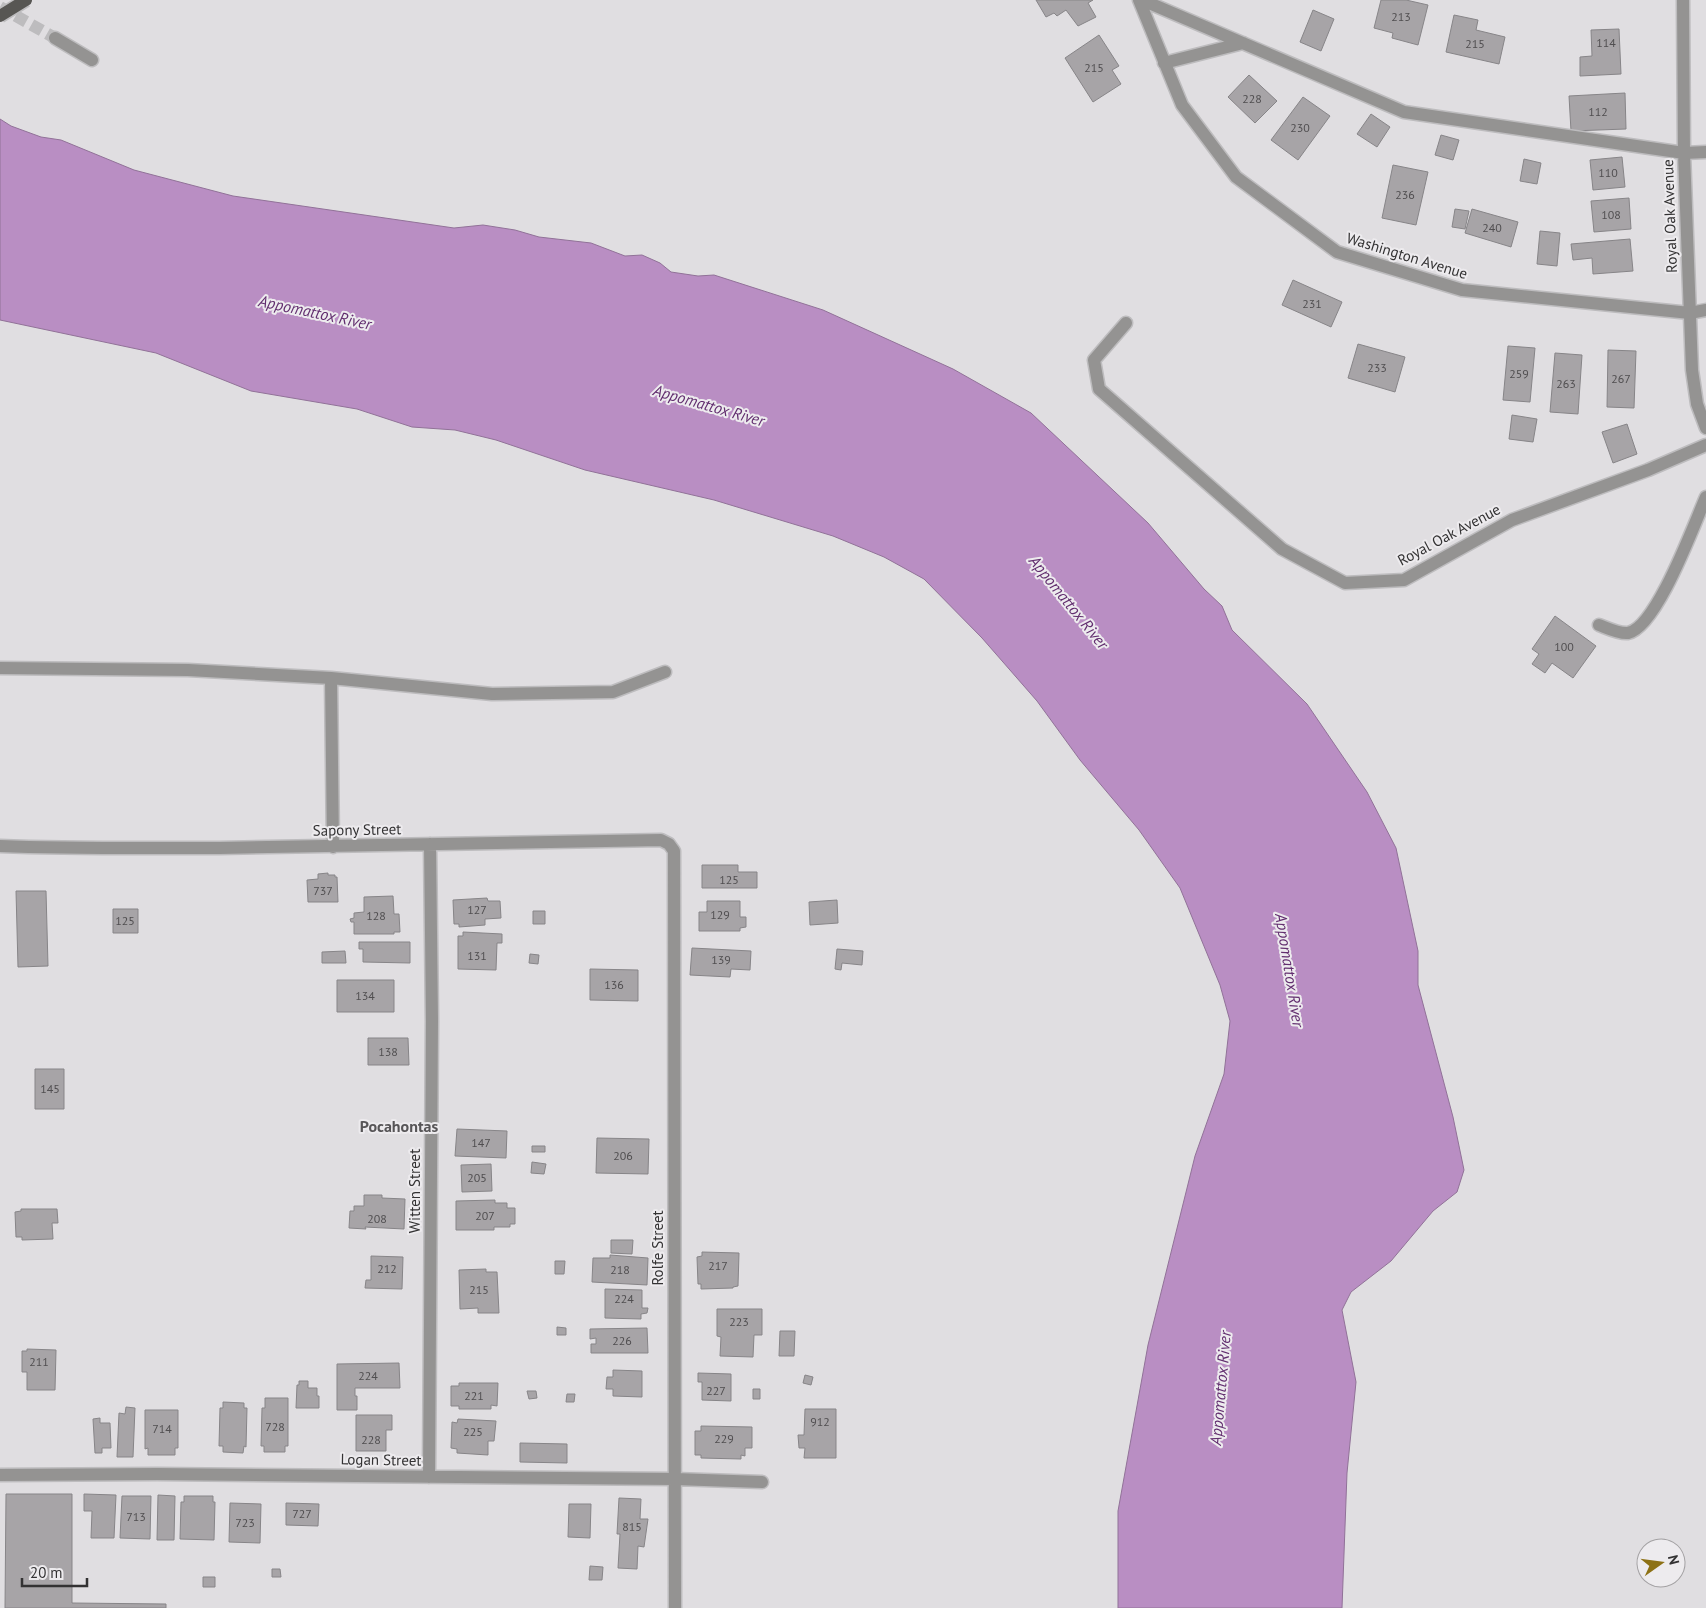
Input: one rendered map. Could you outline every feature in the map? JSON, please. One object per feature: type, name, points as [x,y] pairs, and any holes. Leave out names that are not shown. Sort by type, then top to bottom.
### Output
[{"type":"main road","points":[[0,16],[26,0]]},
{"type":"street","points":[[1141,0],[1404,112],[1684,153],[1706,152]]},
{"type":"street","name":"Washington Avenue","points":[[1141,0],[1182,105],[1236,177],[1337,252],[1462,290],[1690,312],[1706,310]]},
{"type":"street","name":"Royal Oak Avenue","points":[[1683,0],[1684,153],[1692,370],[1698,404],[1706,428]]},
{"type":"street","points":[[55,38],[92,60]]},
{"type":"street","points":[[1164,63],[1243,43]]},
{"type":"street","name":"Royal Oak Avenue","points":[[1126,323],[1094,360],[1099,389],[1282,549],[1345,583],[1404,580],[1512,520],[1648,470],[1706,445]]},
{"type":"street","points":[[1599,625],[1627,633],[1637,629],[1651,612],[1667,586],[1706,497]]},
{"type":"street","points":[[0,668],[188,670],[332,678],[492,694],[613,692],[665,672]]},
{"type":"street","points":[[332,678],[333,847]]},
{"type":"street","name":"Sapony Street","points":[[0,846],[68,849],[333,847],[661,840],[669,844],[674,851],[674,888]]},
{"type":"street","name":"Witten Street","points":[[429,1477],[432,1021],[430,844]]},
{"type":"street","name":"Rolfe Street","points":[[674,888],[675,1608]]},
{"type":"street","name":"Logan Street","points":[[0,1475],[156,1474],[675,1479],[762,1482]]},
{"type":"water","name":"Appomattox River","points":[[0,119],[11,126],[41,137],[61,140],[134,170],[233,196],[454,228],[483,225],[515,230],[539,237],[591,243],[625,256],[642,255],[660,263],[671,272],[698,276],[714,275],[823,310],[953,369],[1031,413],[1148,523],[1204,589],[1222,606],[1232,630],[1307,704],[1367,792],[1396,848],[1418,951],[1418,985],[1453,1117],[1464,1170],[1457,1192],[1433,1211],[1391,1261],[1351,1292],[1342,1310],[1356,1382],[1347,1473],[1342,1608],[1118,1608],[1118,1511],[1148,1345],[1195,1156],[1224,1074],[1230,1021],[1220,985],[1180,888],[1139,830],[1080,760],[1037,701],[982,638],[924,579],[884,557],[833,536],[714,500],[585,470],[496,440],[455,430],[412,427],[357,409],[251,391],[156,353],[0,320]]},
{"type":"building","points":[[1036,0],[1093,0],[1088,3],[1096,17],[1078,26],[1066,10],[1057,16],[1054,13],[1046,17]]},
{"type":"building","points":[[1381,0],[1406,0],[1428,5],[1418,45],[1392,38],[1393,33],[1374,28]]},
{"type":"building","points":[[1313,10],[1334,19],[1321,51],[1300,42]]},
{"type":"building","points":[[1454,15],[1478,20],[1476,30],[1505,37],[1499,64],[1446,52]]},
{"type":"building","points":[[1619,29],[1621,74],[1580,76],[1580,57],[1592,56],[1591,30]]},
{"type":"building","points":[[1099,35],[1119,66],[1112,70],[1121,84],[1093,102],[1065,58]]},
{"type":"building","points":[[1249,75],[1277,101],[1255,123],[1228,97]]},
{"type":"building","points":[[1625,93],[1626,129],[1571,131],[1569,96]]},
{"type":"building","points":[[1303,97],[1330,116],[1298,160],[1271,140]]},
{"type":"building","points":[[1371,114],[1390,127],[1377,147],[1357,134]]},
{"type":"building","points":[[1441,135],[1459,140],[1453,160],[1435,155]]},
{"type":"building","points":[[1622,157],[1625,187],[1593,190],[1590,160]]},
{"type":"building","points":[[1524,159],[1541,163],[1537,184],[1520,181]]},
{"type":"building","points":[[1393,165],[1428,172],[1416,225],[1382,218]]},
{"type":"building","points":[[1629,198],[1631,229],[1594,232],[1591,201]]},
{"type":"building","points":[[1455,209],[1469,211],[1465,229],[1452,227]]},
{"type":"building","points":[[1472,209],[1518,222],[1511,247],[1465,233]]},
{"type":"building","points":[[1540,231],[1560,233],[1557,266],[1537,264]]},
{"type":"building","points":[[1630,239],[1633,271],[1593,274],[1592,258],[1573,260],[1571,244]]},
{"type":"building","points":[[1293,280],[1342,302],[1331,327],[1282,305]]},
{"type":"building","points":[[1358,344],[1405,357],[1395,392],[1348,378]]},
{"type":"building","points":[[1508,346],[1535,348],[1530,402],[1503,400]]},
{"type":"building","points":[[1608,350],[1636,351],[1634,408],[1607,407]]},
{"type":"building","points":[[1555,353],[1582,355],[1578,414],[1550,412]]},
{"type":"building","points":[[1512,415],[1537,419],[1533,442],[1509,439]]},
{"type":"building","points":[[1627,424],[1637,454],[1613,463],[1602,432]]},
{"type":"building","points":[[1555,616],[1596,646],[1573,678],[1552,663],[1545,673],[1532,664],[1539,654],[1532,649]]},
{"type":"building","points":[[702,865],[738,865],[738,872],[757,872],[757,888],[702,888]]},
{"type":"building","points":[[328,873],[328,875],[335,875],[337,877],[338,902],[308,902],[307,880],[318,879],[318,874]]},
{"type":"building","points":[[16,891],[46,891],[48,966],[18,967]]},
{"type":"building","points":[[393,896],[394,914],[399,914],[400,932],[394,932],[394,934],[354,934],[354,922],[351,922],[350,919],[354,918],[354,913],[364,912],[364,897]]},
{"type":"building","points":[[487,898],[488,901],[500,901],[501,918],[485,919],[485,925],[459,927],[459,924],[454,924],[453,900]]},
{"type":"building","points":[[837,900],[838,923],[810,925],[809,902]]},
{"type":"building","points":[[707,901],[740,901],[740,917],[746,917],[746,927],[740,928],[740,931],[699,931],[699,912],[707,912]]},
{"type":"building","points":[[113,909],[138,909],[138,933],[113,933]]},
{"type":"building","points":[[533,911],[545,911],[545,924],[533,924]]},
{"type":"building","points":[[463,932],[502,934],[502,943],[497,943],[496,970],[458,969],[458,936],[463,936]]},
{"type":"building","points":[[359,942],[410,942],[410,963],[363,962],[363,949],[359,949]]},
{"type":"building","points":[[692,948],[751,951],[750,970],[731,969],[730,977],[690,975]]},
{"type":"building","points":[[837,949],[863,951],[862,965],[842,963],[841,970],[835,969]]},
{"type":"building","points":[[345,951],[346,963],[322,963],[322,952]]},
{"type":"building","points":[[530,954],[539,955],[538,964],[529,963]]},
{"type":"building","points":[[590,969],[638,970],[638,1001],[590,1000]]},
{"type":"building","points":[[337,980],[394,980],[394,1012],[337,1012]]},
{"type":"building","points":[[368,1038],[408,1038],[409,1065],[368,1065]]},
{"type":"building","points":[[35,1069],[64,1069],[64,1109],[35,1109]]},
{"type":"building","points":[[457,1129],[507,1131],[506,1158],[455,1156]]},
{"type":"building","points":[[597,1138],[649,1139],[648,1174],[596,1173]]},
{"type":"building","points":[[532,1146],[545,1146],[545,1152],[532,1152]]},
{"type":"building","points":[[532,1162],[546,1164],[544,1174],[531,1173]]},
{"type":"building","points":[[491,1164],[492,1191],[462,1192],[461,1165]]},
{"type":"building","points":[[364,1195],[382,1195],[382,1198],[405,1199],[404,1229],[349,1228],[350,1211],[354,1211],[354,1206],[364,1206]]},
{"type":"building","points":[[495,1200],[495,1203],[507,1203],[507,1208],[515,1208],[515,1224],[510,1224],[510,1227],[494,1227],[494,1230],[456,1230],[456,1201]]},
{"type":"building","points":[[21,1209],[57,1209],[58,1223],[52,1223],[53,1239],[22,1240],[22,1237],[16,1237],[15,1212],[21,1211]]},
{"type":"building","points":[[611,1240],[633,1240],[632,1254],[611,1253]]},
{"type":"building","points":[[702,1252],[739,1253],[738,1286],[733,1288],[701,1289],[701,1284],[698,1284],[697,1257],[702,1256]]},
{"type":"building","points":[[610,1255],[648,1258],[647,1285],[592,1282],[593,1258],[610,1258]]},
{"type":"building","points":[[371,1256],[403,1257],[402,1289],[365,1288],[366,1280],[371,1280]]},
{"type":"building","points":[[555,1261],[565,1261],[564,1274],[555,1274]]},
{"type":"building","points":[[486,1269],[486,1272],[497,1272],[499,1313],[478,1313],[478,1308],[460,1309],[459,1270]]},
{"type":"building","points":[[605,1289],[642,1290],[642,1308],[648,1308],[647,1313],[641,1314],[641,1319],[605,1318]]},
{"type":"building","points":[[717,1309],[762,1309],[762,1335],[754,1335],[753,1357],[720,1356],[721,1337],[717,1336]]},
{"type":"building","points":[[557,1327],[566,1328],[566,1335],[557,1335]]},
{"type":"building","points":[[647,1328],[648,1353],[591,1353],[591,1344],[596,1344],[596,1338],[590,1339],[590,1329]]},
{"type":"building","points":[[780,1331],[795,1331],[794,1356],[779,1356]]},
{"type":"building","points":[[27,1349],[56,1350],[55,1390],[27,1390],[27,1372],[22,1372],[22,1351],[27,1351]]},
{"type":"building","points":[[399,1363],[400,1388],[355,1388],[357,1410],[337,1410],[337,1364]]},
{"type":"building","points":[[613,1370],[642,1371],[642,1397],[613,1396],[613,1389],[606,1389],[607,1377],[613,1377]]},
{"type":"building","points":[[698,1373],[731,1374],[731,1401],[702,1400],[702,1382],[698,1382]]},
{"type":"building","points":[[805,1375],[813,1377],[811,1385],[803,1383]]},
{"type":"building","points":[[299,1381],[308,1381],[308,1388],[317,1388],[319,1408],[296,1408],[297,1385],[299,1385]]},
{"type":"building","points":[[459,1383],[498,1383],[497,1406],[491,1405],[491,1409],[459,1409],[459,1406],[451,1406],[451,1386],[459,1386]]},
{"type":"building","points":[[753,1389],[760,1389],[760,1399],[753,1399]]},
{"type":"building","points":[[527,1391],[536,1391],[537,1398],[529,1399]]},
{"type":"building","points":[[567,1394],[575,1394],[574,1402],[566,1402]]},
{"type":"building","points":[[265,1398],[288,1398],[288,1446],[285,1446],[285,1452],[264,1452],[264,1446],[261,1446],[262,1408],[265,1408]]},
{"type":"building","points":[[223,1402],[244,1403],[244,1408],[247,1408],[246,1447],[244,1446],[243,1453],[223,1452],[223,1446],[219,1446],[220,1408],[223,1408]]},
{"type":"building","points":[[126,1407],[135,1408],[133,1457],[117,1457],[119,1413],[125,1414]]},
{"type":"building","points":[[805,1409],[836,1409],[836,1458],[804,1458],[805,1448],[799,1448],[798,1435],[804,1435]]},
{"type":"building","points":[[145,1410],[178,1410],[178,1448],[175,1448],[175,1455],[148,1455],[148,1448],[145,1449]]},
{"type":"building","points":[[356,1415],[392,1415],[392,1430],[386,1430],[386,1451],[356,1451]]},
{"type":"building","points":[[100,1418],[100,1423],[110,1423],[111,1448],[102,1448],[102,1453],[95,1453],[93,1419]]},
{"type":"building","points":[[458,1419],[496,1421],[494,1441],[488,1441],[488,1455],[457,1453],[457,1449],[451,1448],[452,1422],[457,1423]]},
{"type":"building","points":[[701,1426],[752,1427],[752,1448],[745,1448],[745,1456],[741,1455],[741,1459],[701,1458],[701,1455],[695,1455],[695,1431],[701,1431]]},
{"type":"building","points":[[520,1443],[567,1444],[567,1463],[520,1462]]},
{"type":"building","points":[[6,1494],[72,1494],[72,1603],[166,1604],[166,1608],[5,1608]]},
{"type":"building","points":[[84,1494],[116,1495],[114,1538],[91,1538],[92,1511],[84,1511]]},
{"type":"building","points":[[158,1495],[175,1496],[174,1540],[157,1540]]},
{"type":"building","points":[[122,1496],[151,1496],[150,1539],[120,1538]]},
{"type":"building","points":[[184,1496],[213,1496],[213,1502],[215,1502],[214,1540],[180,1539],[181,1502],[184,1502]]},
{"type":"building","points":[[619,1498],[641,1499],[640,1519],[648,1519],[644,1547],[638,1546],[637,1569],[618,1568],[620,1534],[617,1534]]},
{"type":"building","points":[[230,1503],[261,1504],[260,1543],[229,1542]]},
{"type":"building","points":[[286,1503],[319,1504],[318,1526],[286,1525]]},
{"type":"building","points":[[569,1504],[591,1504],[590,1538],[568,1537]]},
{"type":"building","points":[[590,1566],[603,1567],[602,1580],[589,1580]]},
{"type":"building","points":[[272,1569],[280,1569],[281,1577],[272,1577]]},
{"type":"building","points":[[203,1577],[215,1577],[215,1587],[203,1587]]},
{"type":"tunnel","points":[[0,7],[55,38]]},
{"type":"district","name":"Pocahontas","points":[[399,1126]]}]
